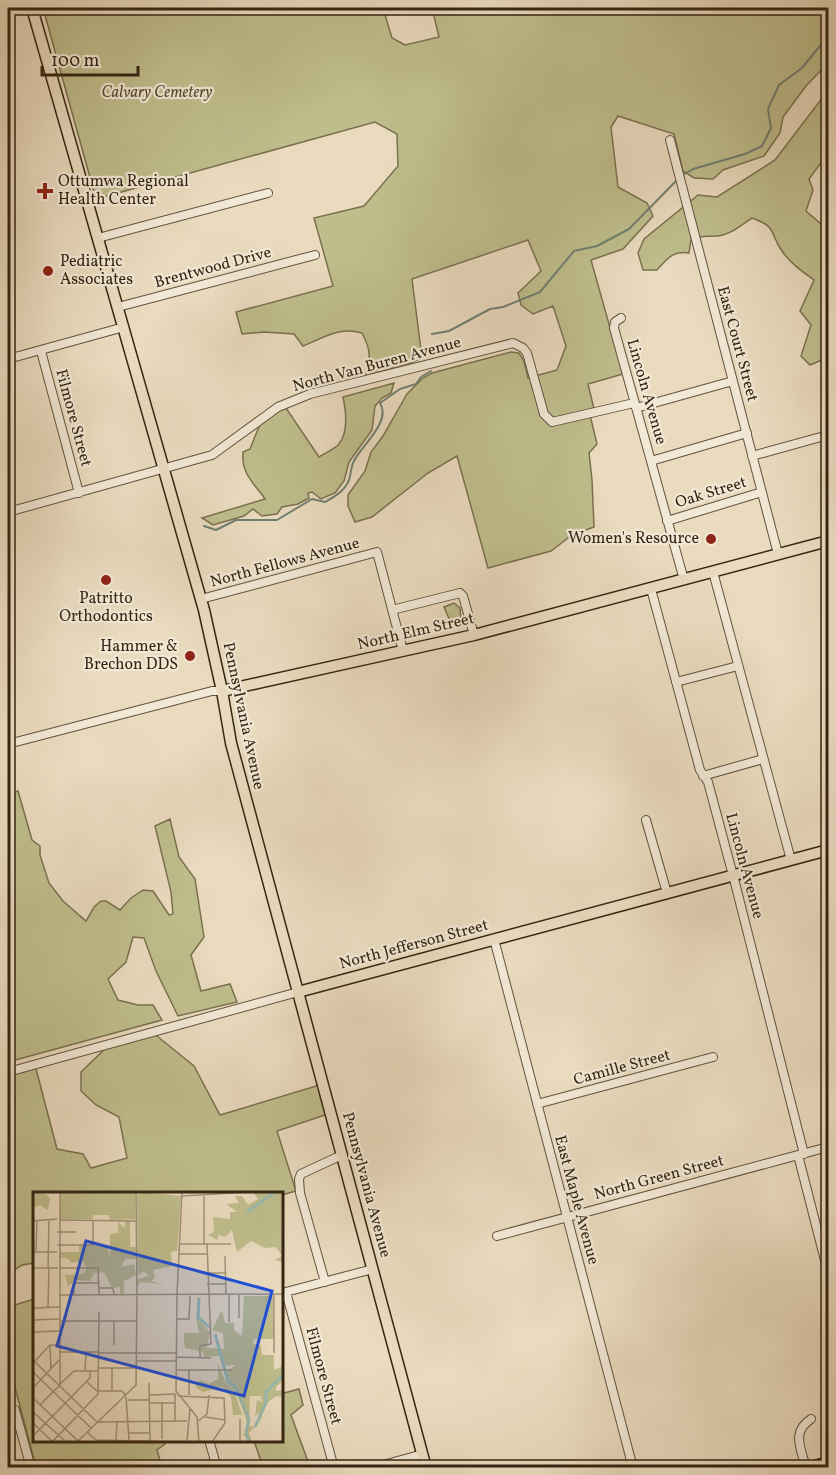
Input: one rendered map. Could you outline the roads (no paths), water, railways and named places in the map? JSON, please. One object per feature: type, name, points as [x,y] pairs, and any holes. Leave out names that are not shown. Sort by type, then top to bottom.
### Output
[{"type":"main road","name":"Pennsylvania Avenue","points":[[32,8],[201,599],[231,743],[426,1467]]},
{"type":"main road","name":"North Elm Street","points":[[222,691],[474,635],[828,541]]},
{"type":"main road","name":"North Jefferson Street","points":[[298,992],[828,850]]},
{"type":"main road","points":[[807,1467],[824,1465]]},
{"type":"street","name":"East Court Street","points":[[670,140],[778,554]]},
{"type":"street","points":[[98,238],[268,193]]},
{"type":"street","name":"Brentwood Drive","points":[[118,307],[315,255]]},
{"type":"street","name":"Lincoln Avenue","points":[[621,318],[615,322],[614,328],[684,580]]},
{"type":"street","points":[[8,359],[124,327]]},
{"type":"street","name":"North Van Buren Avenue","points":[[8,512],[213,455],[278,407],[310,394],[513,344],[523,348],[529,359],[544,414],[552,422],[635,406]]},
{"type":"street","name":"Filmore Street","points":[[41,351],[79,493]]},
{"type":"street","points":[[635,406],[733,381]]},
{"type":"street","points":[[651,461],[747,433]]},
{"type":"street","points":[[752,456],[828,435]]},
{"type":"street","name":"Oak Street","points":[[667,521],[762,492]]},
{"type":"street","name":"North Fellows Avenue","points":[[201,599],[377,552],[392,610]]},
{"type":"street","points":[[713,572],[791,860]]},
{"type":"street","name":"Lincoln Avenue","points":[[651,589],[699,766],[708,782],[733,875],[826,1255],[828,1272]]},
{"type":"street","points":[[403,651],[392,610],[460,593],[463,596],[474,635]]},
{"type":"street","points":[[676,682],[738,666]]},
{"type":"street","name":"North Elm Street","points":[[8,744],[212,691],[222,691]]},
{"type":"street","points":[[703,776],[763,759]]},
{"type":"street","points":[[646,820],[667,893]]},
{"type":"street","name":"East Maple Avenue","points":[[494,939],[633,1467]]},
{"type":"street","name":"North Jefferson Street","points":[[8,1072],[298,992]]},
{"type":"street","name":"Camille Street","points":[[537,1104],[713,1057]]},
{"type":"street","name":"North Green Street","points":[[497,1236],[828,1147]]},
{"type":"street","points":[[325,1282],[300,1193],[299,1179],[302,1174],[342,1155]]},
{"type":"street","points":[[284,1293],[373,1269]]},
{"type":"street","name":"Filmore Street","points":[[284,1293],[334,1467]]},
{"type":"street","points":[[11,1411],[31,1467]]},
{"type":"street","points":[[807,1467],[798,1435],[803,1424],[811,1419]]},
{"type":"street","points":[[210,1442],[217,1467]]},
{"type":"street","points":[[372,1467],[423,1454]]},
{"type":"waterway","points":[[681,176],[693,169],[745,154],[762,146],[771,128],[768,109],[779,85],[802,68],[828,36]]},
{"type":"waterway","points":[[432,334],[449,331],[490,309],[503,307],[540,292],[574,251],[597,246],[629,229],[677,180]]},
{"type":"waterway","points":[[204,526],[216,530],[236,520],[277,520],[312,499],[325,502],[335,496],[347,484],[357,455],[379,426],[383,410],[380,403],[400,389],[416,384],[421,377],[431,371]]},
{"type":"place","name":"Ottumwa Regional Health Center","points":[[45,191]]},
{"type":"place","name":"Pediatric Associates","points":[[48,271]]},
{"type":"place","name":"Women's Resource","points":[[711,539]]},
{"type":"place","name":"Patritto Orthodontics","points":[[106,580]]},
{"type":"place","name":"Hammer & Brechon DDS","points":[[190,656]]},
{"type":"park label","name":"Calvary Cemetery","points":[[157,93]]}]
